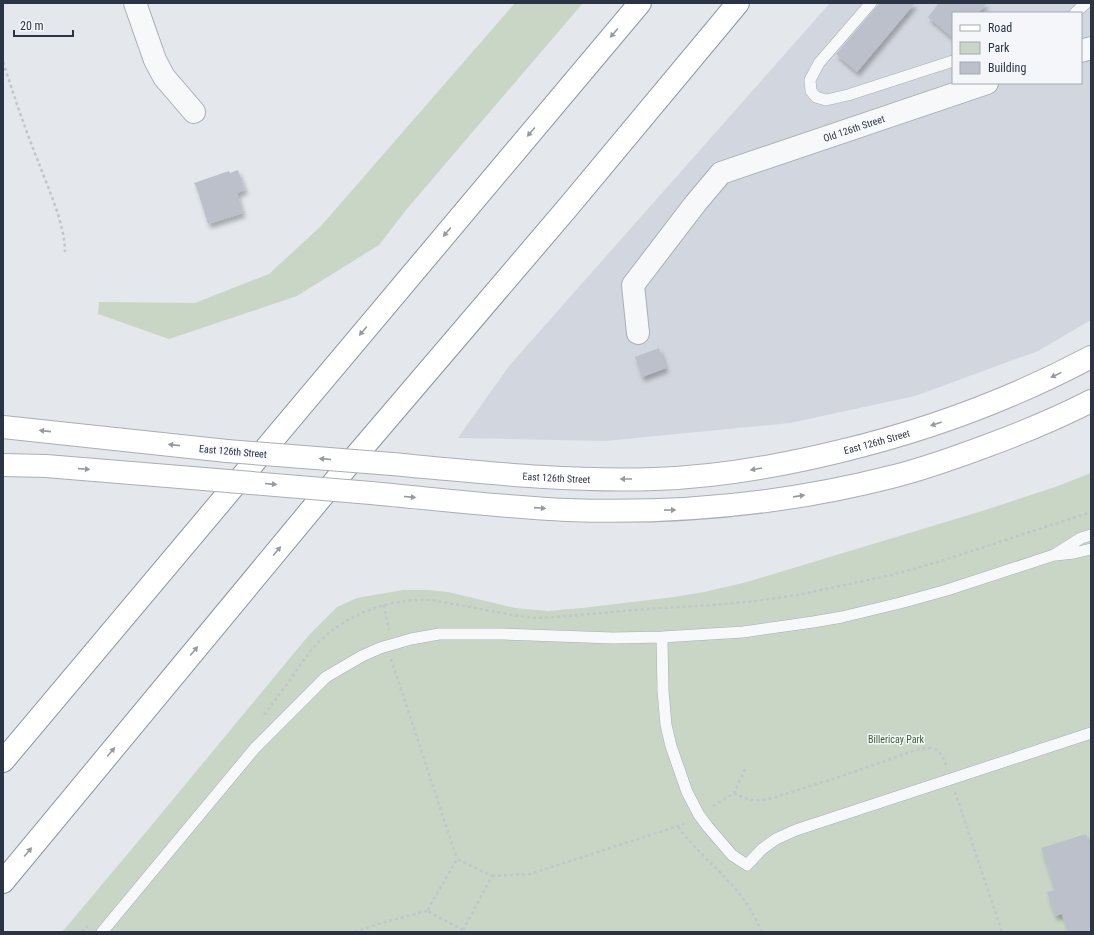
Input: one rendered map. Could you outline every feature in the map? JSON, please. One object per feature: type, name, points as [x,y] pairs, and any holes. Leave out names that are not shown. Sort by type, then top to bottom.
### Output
[{"type":"main road","points":[[3,761],[640,3]]},
{"type":"main road","points":[[3,882],[354,458],[569,206],[738,3]]},
{"type":"main road","name":"East 126th Street","points":[[3,427],[227,451],[512,475],[585,479],[657,479],[741,471],[822,456],[892,438],[977,409],[1019,392],[1091,357]]},
{"type":"main road","points":[[3,465],[46,466],[508,506],[575,510],[684,510],[823,493],[891,477],[965,454],[1027,431],[1091,400]]},
{"type":"street","points":[[135,3],[155,60],[164,77],[194,112]]},
{"type":"street","name":"Old 126th Street","points":[[638,333],[634,285],[695,204],[721,174],[984,84]]},
{"type":"lane","points":[[871,3],[819,63],[810,80],[811,91],[816,97],[826,100],[848,95],[952,61]]},
{"type":"lane","points":[[1076,12],[1086,3]]},
{"type":"lane","points":[[1054,555],[1081,538],[1091,535]]},
{"type":"lane","points":[[102,932],[255,748],[326,676],[362,656],[390,645],[411,639],[439,634],[502,634],[613,638],[662,637],[743,632],[776,628],[842,617],[900,603],[946,590],[1054,555],[1074,553],[1091,549]]},
{"type":"lane","points":[[662,637],[663,691],[666,724],[671,746],[687,792],[699,815],[708,827],[732,854],[747,865],[762,849],[776,839],[796,830],[1091,733]]},
{"type":"path","points":[[3,62],[57,214],[64,238],[65,252]]},
{"type":"path","points":[[263,716],[316,644],[355,616],[367,610],[400,601],[420,599],[432,600],[535,618],[756,601],[797,595],[892,575],[941,561],[1091,512]]},
{"type":"path","points":[[384,605],[390,633],[390,656],[458,859],[492,876],[530,874],[684,824]]},
{"type":"path","points":[[713,806],[734,793],[746,768]]},
{"type":"path","points":[[678,827],[688,840],[738,892],[752,911],[762,932]]},
{"type":"path","points":[[427,911],[458,859]]},
{"type":"path","points":[[355,932],[381,923],[427,911],[463,931],[492,876]]},
{"type":"path","points":[[82,932],[92,920]]},
{"type":"shaded area","points":[[830,3],[1091,3],[1091,320],[1038,351],[915,396],[790,423],[605,441],[458,438],[509,366]]},
{"type":"green space","points":[[515,3],[583,3],[406,210],[379,245],[297,296],[169,339],[98,314],[99,302],[195,303],[269,274],[321,226]]},
{"type":"green space","name":"Billericay Park","points":[[1091,473],[1091,932],[62,932],[309,635],[337,607],[357,598],[403,590],[428,590],[448,592],[515,608],[548,611],[674,597],[704,592],[747,582],[982,511],[1058,486]]},
{"type":"building","points":[[880,3],[915,3],[857,72],[836,54]]},
{"type":"building","points":[[939,3],[987,3],[979,12],[952,12],[952,37],[928,17]]},
{"type":"building","points":[[238,170],[245,190],[237,193],[243,213],[208,224],[194,183],[229,171],[230,173]]},
{"type":"building","points":[[659,348],[666,368],[642,377],[635,357]]},
{"type":"building","points":[[1086,834],[1091,848],[1091,932],[1068,932],[1062,914],[1055,916],[1047,892],[1055,890],[1041,848]]}]
